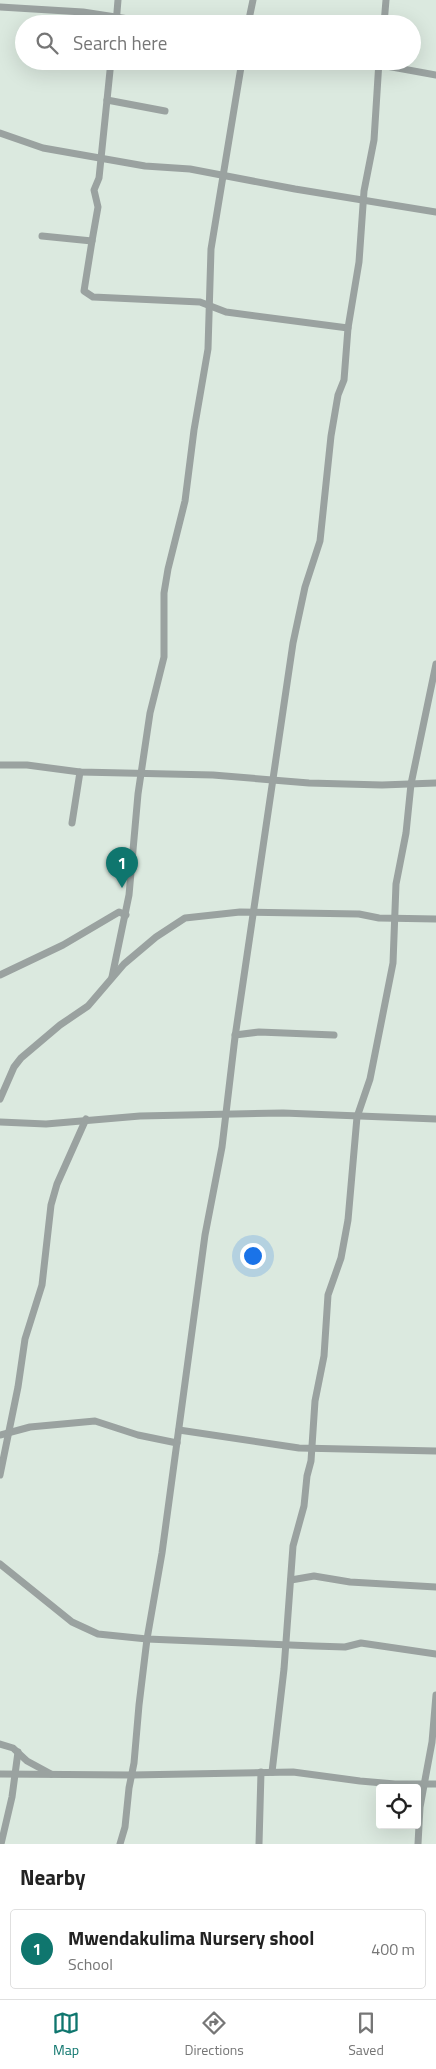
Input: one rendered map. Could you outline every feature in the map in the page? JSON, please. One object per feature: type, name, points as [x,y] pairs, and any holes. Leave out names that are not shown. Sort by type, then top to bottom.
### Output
[{"type":"street","points":[[116,15],[118,0]]},
{"type":"street","points":[[250,15],[253,0]]},
{"type":"street","points":[[385,15],[386,0]]},
{"type":"street","points":[[0,7],[47,9],[85,15]]},
{"type":"street","points":[[110,70],[99,180],[94,190],[98,207],[84,291],[87,295],[101,298],[200,302],[210,307],[254,317],[277,318],[348,328]]},
{"type":"street","points":[[112,977],[126,914],[141,773],[150,713],[164,657],[164,592],[185,501],[194,430],[208,349],[211,249],[241,70]]},
{"type":"street","points":[[120,1844],[125,1827],[147,1639],[179,1430],[205,1235],[226,1116],[236,1035],[300,604],[320,541],[331,436],[338,395],[344,380],[348,328],[359,262],[363,200],[372,151],[378,70]]},
{"type":"street","points":[[412,70],[436,75]]},
{"type":"street","points":[[106,100],[165,111]]},
{"type":"street","points":[[0,133],[43,148],[145,166],[190,169],[436,212]]},
{"type":"street","points":[[42,236],[92,241]]},
{"type":"street","points":[[272,1772],[286,1645],[294,1546],[304,1506],[312,1448],[315,1401],[324,1356],[328,1295],[341,1258],[348,1220],[357,1117],[370,1079],[392,968],[396,884],[406,833],[411,784],[436,664]]},
{"type":"street","points":[[0,765],[27,765],[80,772],[274,779],[309,783],[436,783]]},
{"type":"street","points":[[72,823],[80,772]]},
{"type":"street","points":[[0,975],[63,946],[119,912],[126,914]]},
{"type":"street","points":[[0,1099],[14,1067],[21,1058],[60,1025],[88,1006],[112,977],[136,953],[185,918],[254,912],[360,914],[436,919]]},
{"type":"street","points":[[236,1035],[259,1032],[334,1035]]},
{"type":"street","points":[[0,1122],[46,1124],[86,1119],[140,1116],[226,1116],[283,1113],[436,1119]]},
{"type":"street","points":[[0,1475],[10,1431],[26,1339],[42,1285],[51,1205],[57,1184],[86,1119]]},
{"type":"street","points":[[0,1435],[10,1431],[95,1421],[177,1443]]},
{"type":"street","points":[[179,1430],[299,1448],[436,1451]]},
{"type":"street","points":[[0,1564],[72,1622],[98,1634],[147,1639],[345,1647],[361,1642],[436,1654]]},
{"type":"street","points":[[291,1580],[314,1576],[350,1582],[436,1587]]},
{"type":"street","points":[[418,1844],[420,1806],[426,1783],[432,1742],[436,1695]]},
{"type":"street","points":[[0,1744],[18,1752],[28,1761],[51,1775]]},
{"type":"street","points":[[1,1844],[12,1796],[18,1752]]},
{"type":"street","points":[[259,1844],[261,1772]]},
{"type":"street","points":[[0,1774],[132,1775],[292,1772],[395,1784],[436,1784]]},
{"type":"place","name":"Mwendakulima Nursery shool","points":[[122,888]]}]
